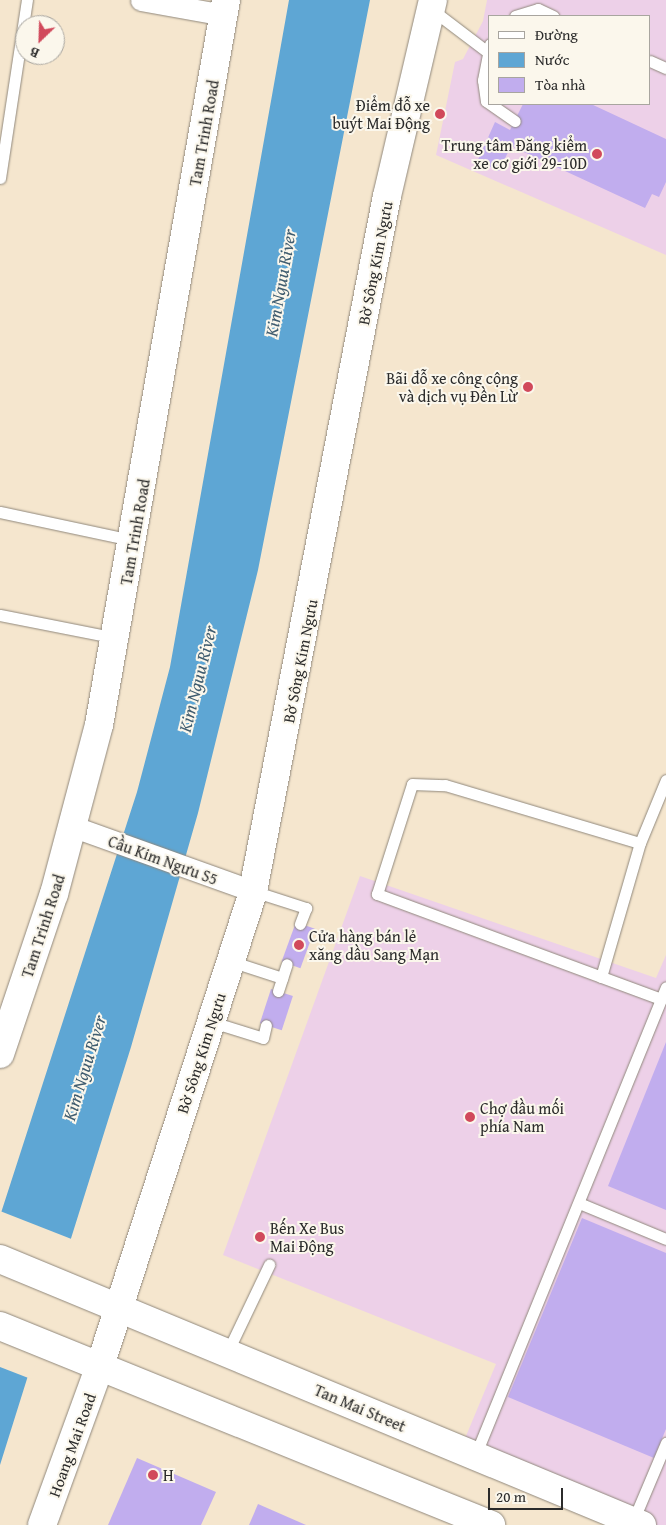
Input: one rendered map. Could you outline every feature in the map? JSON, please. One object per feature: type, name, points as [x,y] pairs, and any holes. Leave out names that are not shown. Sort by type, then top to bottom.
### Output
[{"type":"main road","name":"Bờ Sông Kim Ngưu","points":[[100,1366],[253,891],[388,196],[432,5]]},
{"type":"main road","name":"Tam Trinh Road","points":[[0,1054],[74,827],[117,638],[225,7]]},
{"type":"main road","name":"Tan Mai Street","points":[[0,1259],[637,1523]]},
{"type":"main road","points":[[0,1326],[492,1525]]},
{"type":"main road","name":"Hoang Mai Road","points":[[42,1525],[100,1366]]},
{"type":"street","points":[[141,0],[225,7]]},
{"type":"street","name":"Cầu Kim Ngưu S5","points":[[74,827],[253,891]]},
{"type":"lane","points":[[0,178],[27,0]]},
{"type":"lane","points":[[432,5],[488,47],[486,101],[488,102]]},
{"type":"lane","points":[[518,15],[538,9],[552,15]]},
{"type":"lane","points":[[651,60],[666,68]]},
{"type":"lane","points":[[492,105],[515,121]]},
{"type":"lane","points":[[0,512],[134,540]]},
{"type":"lane","points":[[0,615],[117,638]]},
{"type":"lane","points":[[601,977],[640,843],[666,780]]},
{"type":"lane","points":[[640,843],[445,784],[412,784],[377,894],[661,999]]},
{"type":"lane","points":[[253,891],[306,908],[300,924]]},
{"type":"lane","points":[[230,961],[282,978]]},
{"type":"lane","points":[[278,991],[287,964]]},
{"type":"lane","points":[[475,1456],[666,987]]},
{"type":"lane","points":[[212,1022],[262,1038],[266,1025]]},
{"type":"lane","points":[[579,1203],[666,1239]]},
{"type":"lane","points":[[227,1353],[269,1265]]},
{"type":"lane","points":[[637,1523],[666,1443]]},
{"type":"shaded area","points":[[487,0],[666,0],[666,255],[436,155],[455,62],[463,59],[483,21]]},
{"type":"shaded area","name":"Chợ đầu mối phía Nam","points":[[360,876],[656,978],[666,955],[666,1525],[648,1525],[461,1448],[496,1364],[223,1255]]},
{"type":"water","name":"Kim Nguu River","points":[[289,0],[370,0],[258,570],[198,813],[131,1047],[0,1465],[0,1216],[137,792],[170,667]]},
{"type":"pier","points":[[0,1211],[74,1240],[31,1379],[0,1367]]},
{"type":"building","name":"Trung tâm Đăng kiểm xe cơ giới 29-10D","points":[[522,105],[593,105],[666,139],[666,182],[659,197],[652,194],[645,208],[511,146],[499,171],[477,162],[495,122],[510,130]]},
{"type":"building","name":"Cửa hàng bán lẻ xăng dầu Sang Mạn","points":[[296,922],[315,929],[300,968],[282,961]]},
{"type":"building","name":"Cửa hàng bán lẻ xăng dầu Sang Mạn","points":[[271,989],[293,996],[282,1030],[260,1023]]},
{"type":"building","points":[[666,1042],[666,1210],[608,1186]]},
{"type":"building","points":[[582,1218],[666,1253],[666,1429],[654,1458],[508,1397]]},
{"type":"building","name":"H","points":[[137,1458],[216,1492],[201,1525],[108,1525]]},
{"type":"building","points":[[258,1504],[306,1525],[249,1525]]},
{"type":"place","name":"Điểm đỗ xe buýt Mai Động","points":[[440,114]]},
{"type":"place","name":"Trung tâm Đăng kiểm xe cơ giới 29-10D","points":[[597,154]]},
{"type":"place","name":"Bãi đỗ xe công cộng và dịch vụ Đền Lừ","points":[[528,387]]},
{"type":"place","name":"Cửa hàng bán lẻ xăng dầu Sang Mạn","points":[[299,945]]},
{"type":"place","name":"Chợ đầu mối phía Nam","points":[[470,1117]]},
{"type":"place","name":"Bến Xe Bus Mai Động","points":[[260,1237]]},
{"type":"place","name":"H","points":[[153,1475]]}]
